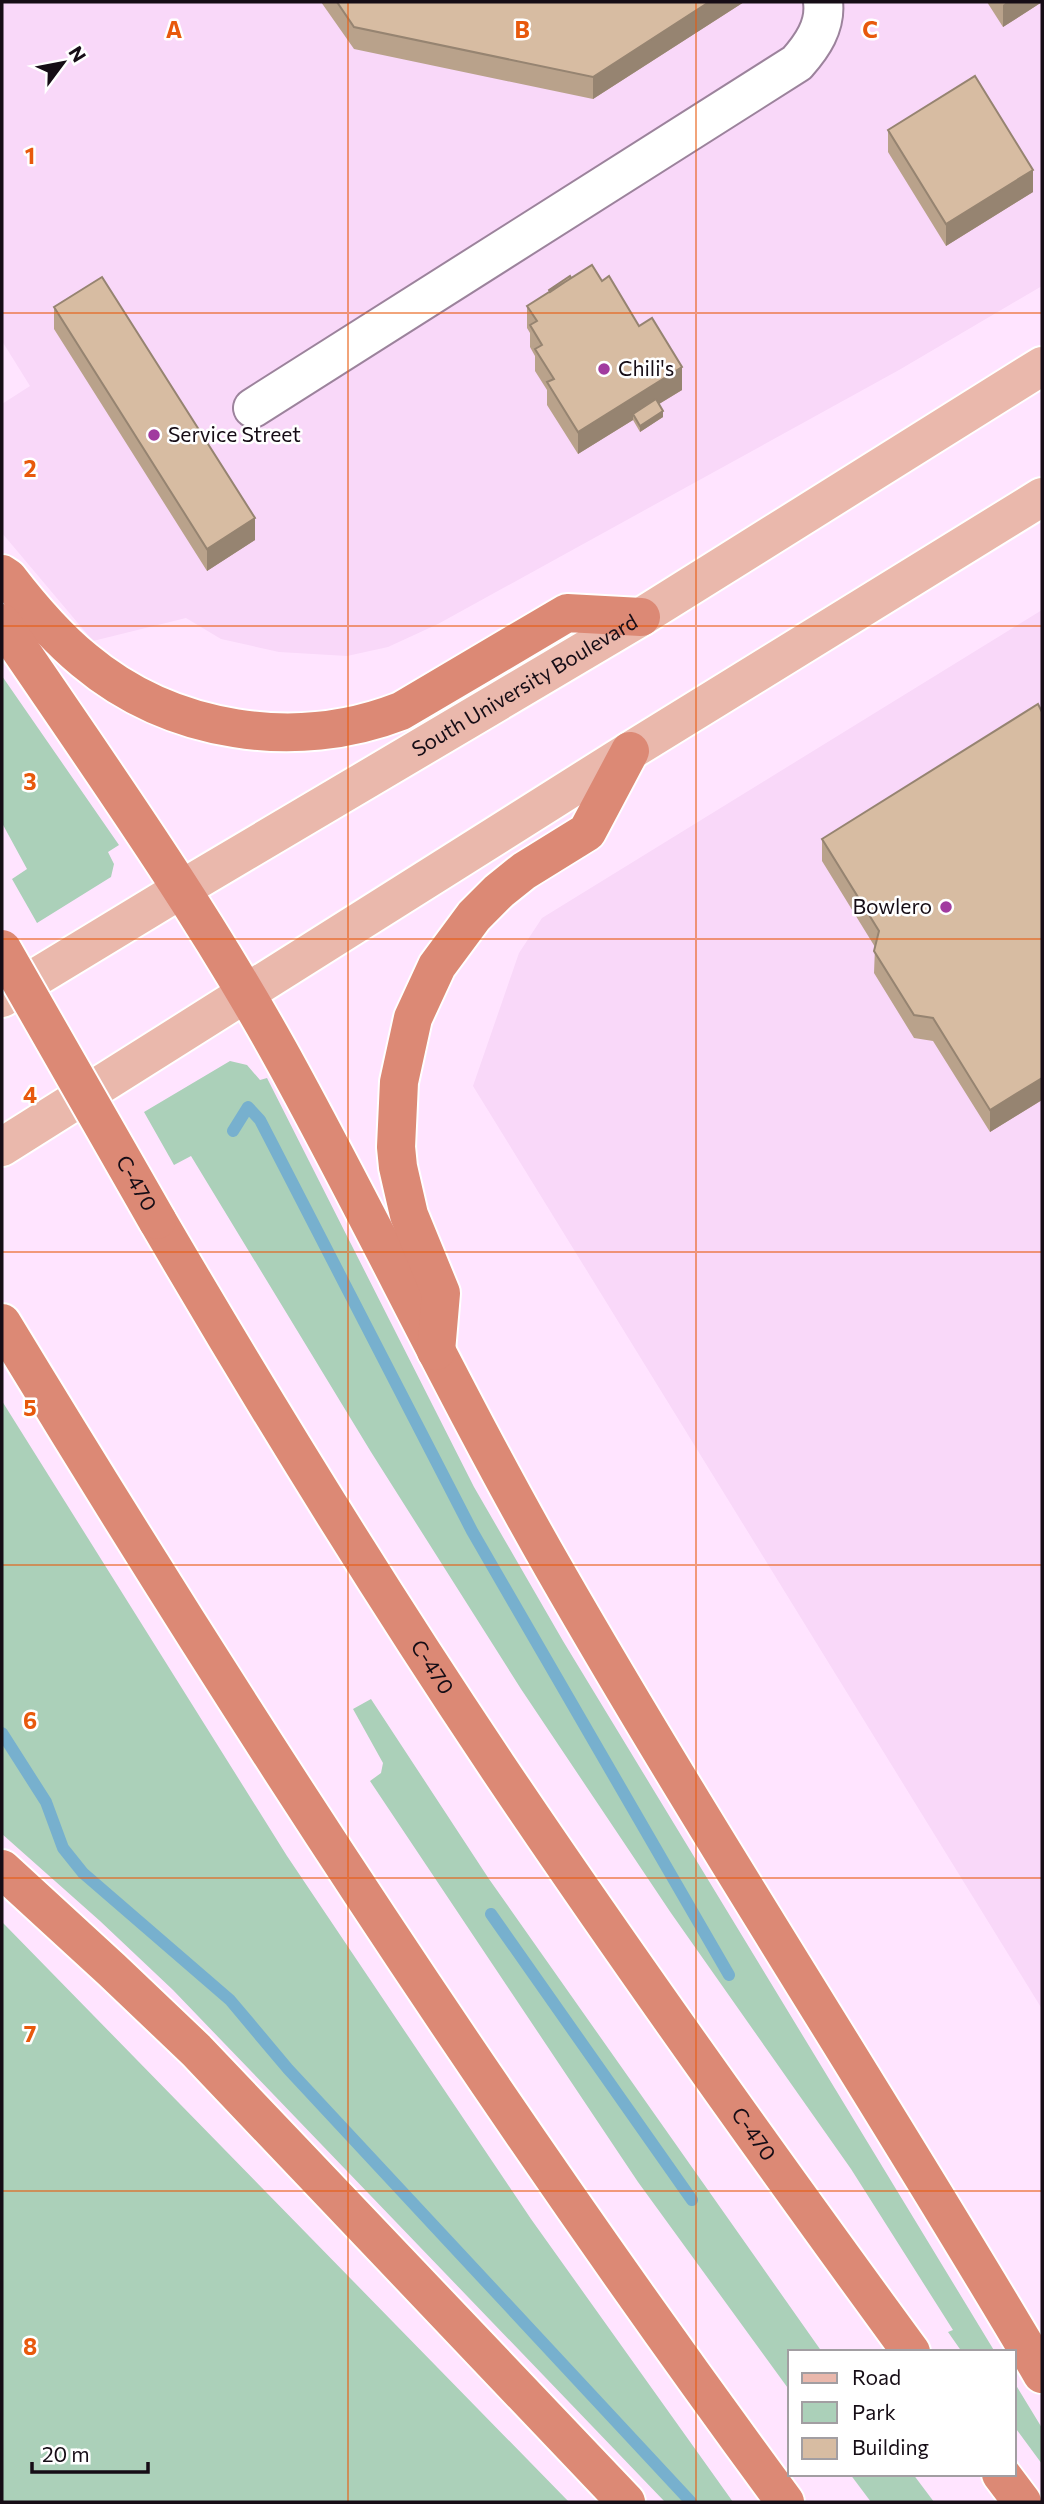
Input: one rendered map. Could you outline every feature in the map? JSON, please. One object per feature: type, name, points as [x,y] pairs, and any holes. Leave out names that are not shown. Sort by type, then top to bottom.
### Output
[{"type":"highway","points":[[2,574],[38,616],[82,659],[129,690],[180,715],[274,734],[345,726],[383,718],[567,613],[641,617]]},
{"type":"highway","points":[[2,623],[180,890],[245,993],[281,1055],[436,1351],[590,1632],[1042,2374]]},
{"type":"highway","points":[[436,1351],[441,1293],[409,1215],[396,1147],[399,1082],[414,1017],[437,967],[474,916],[524,871],[587,832],[631,751]]},
{"type":"highway","name":"C-470","points":[[2,949],[157,1220],[367,1566],[497,1765],[647,1985],[910,2350]]},
{"type":"highway","points":[[2,1323],[100,1485],[312,1820],[608,2258],[785,2502]]},
{"type":"highway","points":[[2,1869],[196,2050],[626,2502]]},
{"type":"highway","points":[[1002,2476],[1022,2502]]},
{"type":"main road","name":"South University Boulevard","points":[[2,998],[641,617],[1042,366]]},
{"type":"main road","points":[[2,1147],[631,751],[1042,497]]},
{"type":"lane","points":[[253,408],[797,63],[814,43],[824,11],[823,2]]},
{"type":"shaded area","points":[[2,2],[1042,2],[1042,286],[899,370],[438,624],[388,647],[347,656],[279,652],[221,639],[186,618],[93,641],[2,533],[2,404],[30,386],[2,341]]},
{"type":"shaded area","points":[[1042,610],[1042,2009],[473,1086],[519,953],[542,918]]},
{"type":"green space","points":[[2,676],[119,845],[108,852],[114,864],[111,877],[37,923],[12,879],[27,869],[2,823]]},
{"type":"green space","points":[[230,1061],[247,1065],[260,1080],[267,1078],[474,1487],[563,1641],[994,2350],[961,2350],[948,2332],[953,2330],[851,2169],[671,1913],[521,1689],[371,1452],[191,1156],[174,1165],[144,1112]]},
{"type":"green space","points":[[2,1401],[287,1856],[531,2219],[733,2502],[665,2502],[173,1990],[2,1834]]},
{"type":"green space","points":[[371,1699],[489,1879],[821,2350],[788,2350],[788,2388],[638,2182],[370,1781],[381,1773],[383,1763],[353,1709]]},
{"type":"green space","points":[[2,1922],[6,1926],[569,2502],[2,2502]]},
{"type":"green space","points":[[1016,2385],[1042,2428],[1042,2464],[1016,2429]]},
{"type":"green space","points":[[852,2476],[914,2476],[934,2502],[871,2502]]},
{"type":"building","points":[[337,2],[709,2],[593,77],[354,27]]},
{"type":"building","points":[[975,76],[1033,170],[946,224],[888,130]]},
{"type":"building","name":"Chili's","points":[[592,265],[602,281],[609,276],[639,326],[652,318],[682,367],[578,432],[547,382],[554,379],[535,349],[542,345],[530,325],[537,321],[527,306]]},
{"type":"building","points":[[570,276],[571,278],[550,292],[549,290]]},
{"type":"building","name":"Service Street","points":[[102,277],[255,518],[207,549],[54,307]]},
{"type":"building","points":[[656,399],[663,411],[640,426],[633,414]]},
{"type":"building","name":"Bowlero","points":[[1038,704],[1042,712],[1042,1078],[990,1110],[933,1018],[914,1015],[874,951],[879,931],[822,839]]},
{"type":"waterway","points":[[233,1131],[248,1107],[260,1120],[472,1531],[729,1975]]},
{"type":"waterway","points":[[2,1733],[46,1802],[63,1848],[83,1873],[230,2000],[288,2069],[691,2502]]},
{"type":"waterway","points":[[491,1914],[692,2200]]},
{"type":"place","name":"Chili's","points":[[604,369]]},
{"type":"place","name":"Service Street","points":[[154,435]]},
{"type":"place","name":"Bowlero","points":[[946,907]]}]
